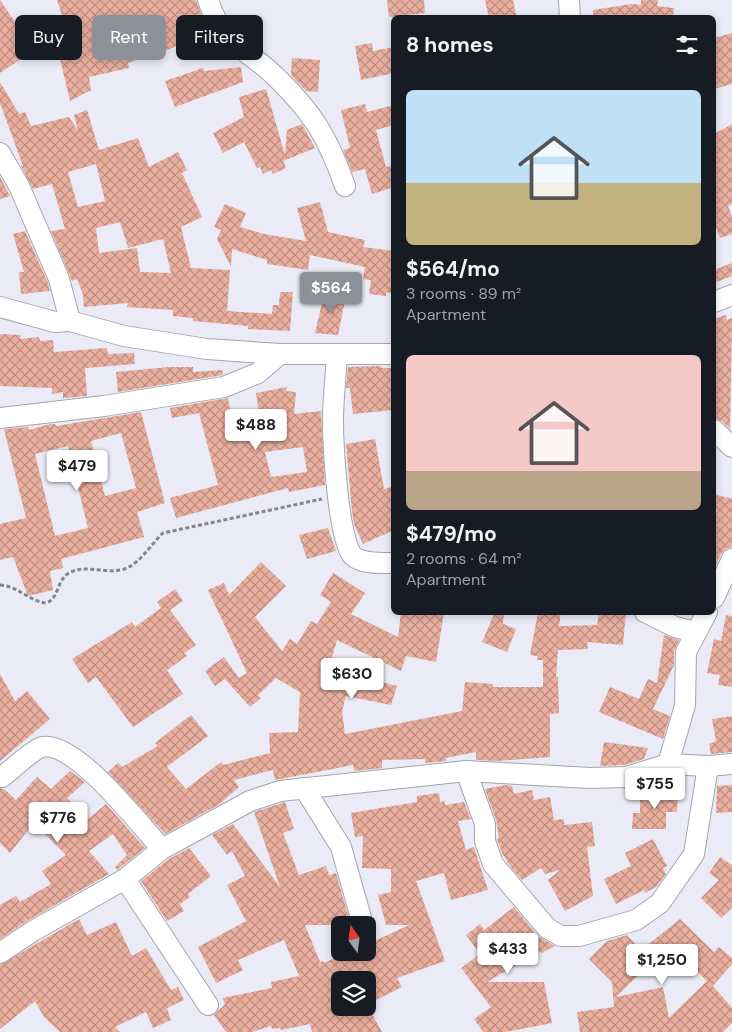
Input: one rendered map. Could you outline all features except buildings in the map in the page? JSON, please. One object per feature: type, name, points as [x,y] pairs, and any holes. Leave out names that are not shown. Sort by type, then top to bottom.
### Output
[{"type":"street","points":[[208,0],[227,38],[277,77],[313,117],[334,155],[345,186]]},
{"type":"street","points":[[569,0],[570,15]]},
{"type":"street","points":[[0,153],[19,186],[59,279],[70,321]]},
{"type":"street","points":[[716,301],[732,295]]},
{"type":"street","points":[[0,307],[55,322],[70,321],[124,336],[206,349],[280,354],[391,354]]},
{"type":"street","points":[[0,418],[104,406],[224,387],[258,374],[280,354]]},
{"type":"street","points":[[337,354],[333,420],[338,495],[344,535],[352,555],[359,560],[391,564]]},
{"type":"street","points":[[716,432],[732,447]]},
{"type":"street","points":[[716,594],[732,559]]},
{"type":"street","points":[[651,615],[675,628],[695,632]]},
{"type":"street","points":[[668,764],[685,706],[686,652],[704,615]]},
{"type":"street","points":[[2,777],[41,748],[50,747],[59,751],[88,767],[162,849]]},
{"type":"street","points":[[0,953],[33,931],[125,879],[162,849],[250,801],[280,791],[466,771],[590,778],[626,776],[668,764],[708,766],[732,764]]},
{"type":"street","points":[[466,771],[484,824],[485,841],[493,864],[547,928],[561,936],[579,936],[636,920],[660,902],[694,854],[708,766]]},
{"type":"street","points":[[304,788],[341,847],[360,916]]},
{"type":"street","points":[[125,879],[208,1005]]},
{"type":"path","points":[[0,585],[17,589],[29,598],[46,603],[53,598],[62,578],[67,574],[82,569],[106,571],[126,568],[145,554],[163,533],[338,495]]}]
